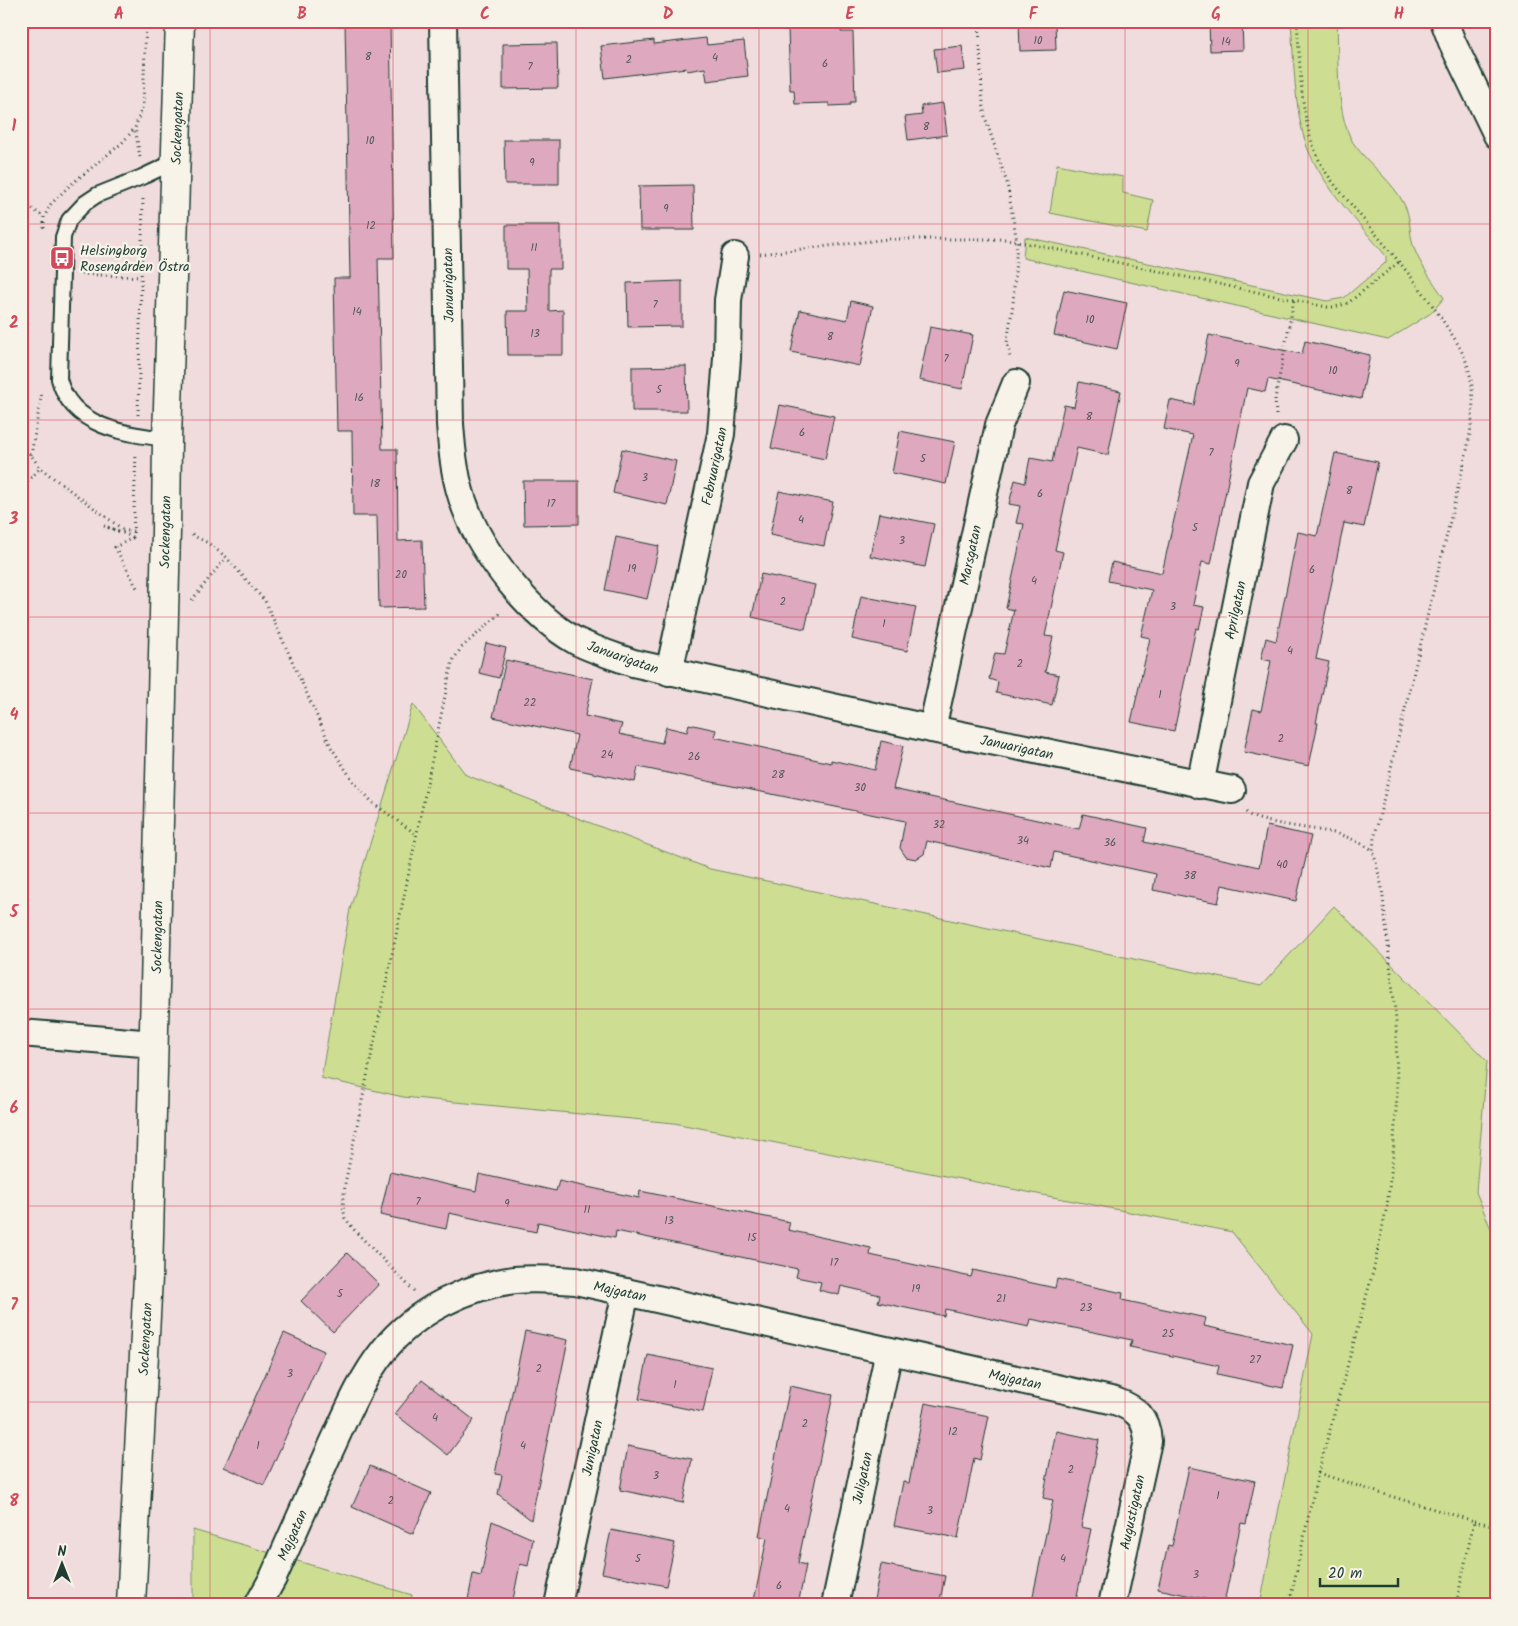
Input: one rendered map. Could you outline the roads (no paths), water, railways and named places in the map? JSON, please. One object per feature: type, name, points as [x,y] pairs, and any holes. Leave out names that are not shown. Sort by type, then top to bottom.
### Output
[{"type":"street","name":"Sockengatan","points":[[131,1605],[148,1278],[166,541],[166,439],[180,21]]},
{"type":"street","name":"Januarigatan","points":[[443,21],[452,452],[463,502],[477,534],[499,567],[522,596],[556,627],[576,640],[597,651],[633,663],[932,729],[1232,790]]},
{"type":"street","points":[[1444,21],[1497,135]]},
{"type":"street","name":"Februarigatan","points":[[669,672],[721,434],[727,358],[728,300],[735,256]]},
{"type":"street","name":"Marsgatan","points":[[932,729],[999,425],[1016,383]]},
{"type":"street","name":"Aprilgatan","points":[[1200,784],[1262,482],[1284,440]]},
{"type":"street","points":[[21,1032],[154,1044]]},
{"type":"street","name":"Majgatan","points":[[258,1605],[273,1578],[353,1399],[384,1349],[414,1320],[432,1309],[460,1295],[515,1280],[576,1281],[626,1292],[1115,1401],[1128,1405],[1144,1420]]},
{"type":"street","name":"Junigatan","points":[[558,1605],[626,1292]]},
{"type":"street","name":"Juligatan","points":[[835,1605],[889,1351]]},
{"type":"street","name":"Augustigatan","points":[[1112,1605],[1148,1441],[1144,1420]]},
{"type":"lane","points":[[166,439],[121,432],[98,424],[71,404],[62,390],[59,379],[59,349],[62,244],[65,228],[69,220],[84,203],[97,195],[176,161]]},
{"type":"place","name":"Helsingborg Rosengården Östra","points":[[62,258]]}]
